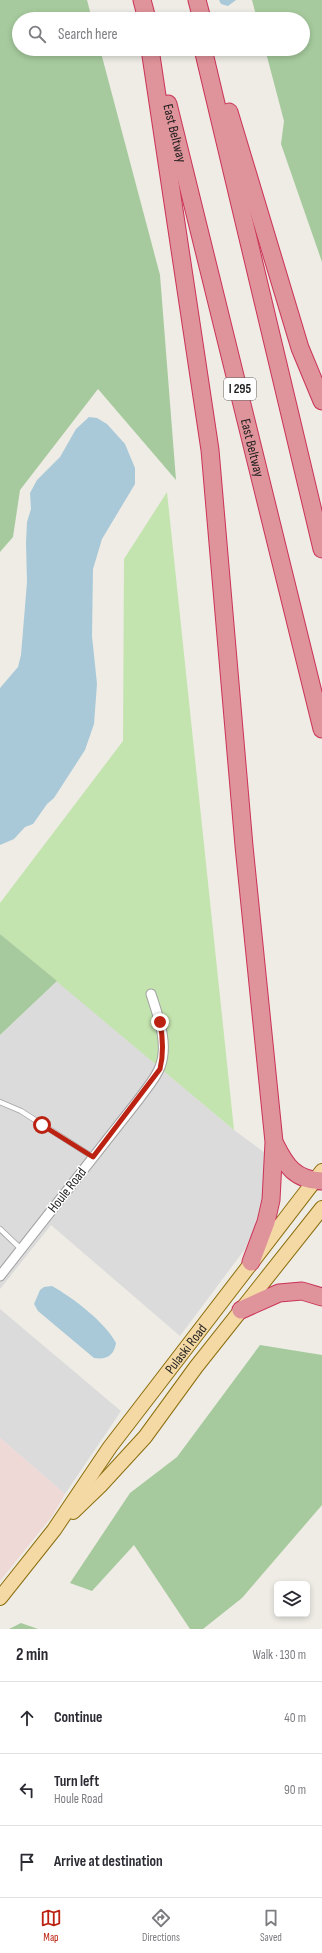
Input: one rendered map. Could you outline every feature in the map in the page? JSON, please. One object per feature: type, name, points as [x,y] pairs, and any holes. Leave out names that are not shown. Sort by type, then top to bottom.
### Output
[{"type":"highway","points":[[191,0],[194,12]]},
{"type":"highway","points":[[197,0],[200,12]]},
{"type":"highway","points":[[151,56],[210,450],[244,846],[274,1142],[271,1200],[266,1222],[251,1262]]},
{"type":"highway","name":"East Beltway","points":[[156,56],[238,382],[322,729]]},
{"type":"highway","points":[[205,56],[322,549]]},
{"type":"highway","points":[[213,56],[300,348],[322,401]]},
{"type":"highway","points":[[274,1142],[286,1165],[295,1173],[319,1178]]},
{"type":"highway","points":[[241,1310],[279,1293],[302,1291],[322,1297]]},
{"type":"main road","name":"Pulaski Road","points":[[0,1598],[54,1530],[110,1447],[251,1262],[319,1178]]},
{"type":"main road","name":"Pulaski Road","points":[[54,1530],[100,1486],[145,1437],[241,1310],[322,1208]]},
{"type":"street","name":"Houle Road","points":[[0,1276],[160,1069],[162,1059],[162,1035],[151,994]]},
{"type":"lane","points":[[0,1102],[21,1111],[93,1157]]},
{"type":"lane","points":[[0,1229],[21,1249]]},
{"type":"shaded area","points":[[57,981],[234,1130],[265,1153],[267,1183],[260,1215],[245,1249],[180,1336],[51,1225],[0,1289],[0,1035]]},
{"type":"shaded area","points":[[0,1309],[121,1411],[65,1494],[0,1438]]},
{"type":"shaded area","points":[[0,1438],[65,1494],[53,1515],[0,1581]]},
{"type":"green space","points":[[0,0],[87,0],[90,12],[12,12],[12,56],[102,56],[160,275],[176,480],[98,389],[20,490],[13,537],[0,552]]},
{"type":"green space","points":[[252,0],[322,0],[322,262],[281,144],[284,121],[267,56],[310,56],[310,12],[255,12]]},
{"type":"green space","points":[[167,492],[234,1130],[0,934],[0,903],[123,741],[124,559]]},
{"type":"green space","points":[[0,934],[57,981],[0,1035]]},
{"type":"green space","points":[[260,1345],[322,1355],[322,1505],[242,1598],[203,1629],[190,1629],[134,1545],[92,1591],[70,1583],[130,1493],[177,1457]]},
{"type":"green space","points":[[21,1623],[38,1629],[9,1629]]},
{"type":"water","points":[[219,0],[236,0],[228,6],[221,4]]},
{"type":"water","points":[[89,417],[97,418],[107,424],[125,444],[135,468],[135,484],[102,539],[93,569],[92,636],[97,684],[94,724],[85,750],[54,798],[47,804],[33,824],[25,827],[14,839],[0,845],[0,688],[18,667],[21,655],[27,582],[26,543],[27,522],[31,509],[30,493],[37,480],[60,457],[76,429]]},
{"type":"water","points":[[52,1286],[88,1311],[105,1327],[116,1343],[109,1356],[106,1358],[94,1358],[38,1311],[34,1304],[40,1290],[44,1287]]},
{"type":"route","points":[[42,1125],[93,1157],[160,1069],[162,1059],[162,1035],[160,1022]]}]
